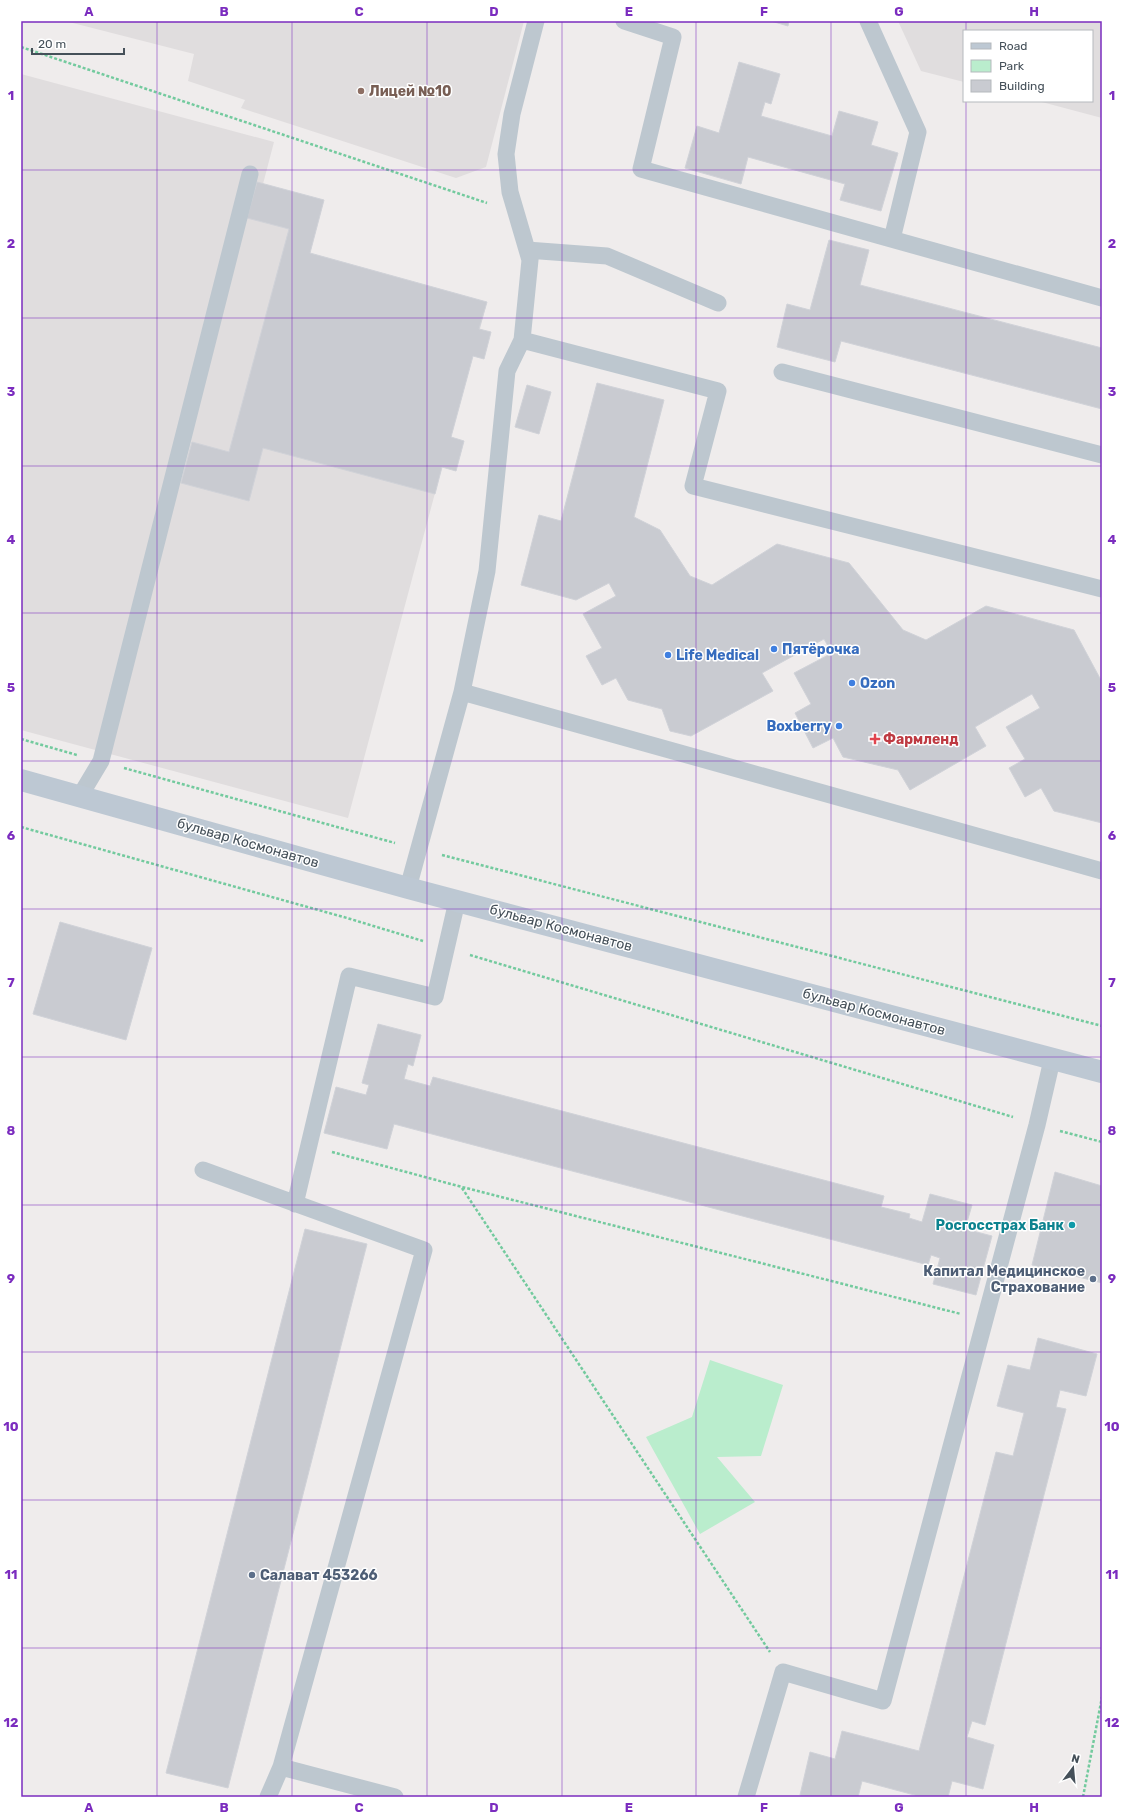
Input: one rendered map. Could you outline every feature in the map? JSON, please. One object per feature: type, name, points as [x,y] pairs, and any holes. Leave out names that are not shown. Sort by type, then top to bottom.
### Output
[{"type":"street","name":"бульвар Космонавтов","points":[[21,780],[408,888],[1052,1060],[1102,1072]]},
{"type":"lane","points":[[408,888],[462,692],[487,571],[507,371],[522,340],[530,260],[510,192],[506,154],[512,114],[536,21]]},
{"type":"lane","points":[[624,21],[673,37],[641,169],[1102,298]]},
{"type":"lane","points":[[868,21],[918,132],[892,239]]},
{"type":"lane","points":[[80,796],[101,761],[250,174]]},
{"type":"lane","points":[[527,250],[607,256],[718,303]]},
{"type":"lane","points":[[522,340],[718,391],[693,486],[1102,589]]},
{"type":"lane","points":[[782,372],[1102,455]]},
{"type":"lane","points":[[462,692],[1102,871]]},
{"type":"lane","points":[[295,1204],[349,976],[434,997],[457,901]]},
{"type":"lane","points":[[746,1797],[783,1672],[883,1701],[1037,1125],[1052,1060]]},
{"type":"lane","points":[[203,1170],[424,1250],[281,1766],[268,1797]]},
{"type":"lane","points":[[281,1766],[395,1797]]},
{"type":"path","points":[[21,47],[516,212]]},
{"type":"path","points":[[21,739],[419,849],[1102,1026]]},
{"type":"path","points":[[21,827],[347,918],[1037,1125],[1102,1142]]},
{"type":"path","points":[[309,1147],[385,1165],[462,1187],[984,1319]]},
{"type":"path","points":[[462,1187],[783,1672]]},
{"type":"path","points":[[1083,1797],[1102,1697]]},
{"type":"shaded area","name":"Лицей №10","points":[[65,21],[524,21],[486,167],[456,178],[241,108],[245,100],[188,81],[194,54]]},
{"type":"shaded area","points":[[898,21],[1102,21],[1102,118],[1042,102],[1093,102],[1093,30],[963,30],[963,82],[921,71]]},
{"type":"shaded area","points":[[21,74],[274,142],[263,184],[324,200],[310,253],[487,302],[480,329],[491,332],[484,359],[473,356],[451,437],[464,441],[456,471],[442,467],[348,818],[21,730]]},
{"type":"green space","points":[[710,1360],[783,1385],[761,1456],[717,1457],[755,1502],[700,1534],[646,1437],[692,1417]]},
{"type":"building","points":[[771,21],[789,21],[788,26]]},
{"type":"building","points":[[739,62],[780,74],[771,104],[765,102],[761,116],[832,136],[839,111],[878,122],[871,145],[898,153],[881,211],[840,200],[845,184],[748,157],[741,184],[685,168],[697,126],[719,133]]},
{"type":"building","points":[[257,182],[324,200],[310,253],[487,302],[479,329],[491,332],[484,359],[473,356],[451,437],[464,441],[456,471],[442,467],[435,494],[263,448],[249,501],[181,483],[192,442],[229,452],[289,229],[247,218]]},
{"type":"building","points":[[829,240],[869,250],[860,285],[1102,348],[1102,409],[841,341],[835,362],[777,347],[787,304],[810,310]]},
{"type":"building","points":[[597,383],[664,400],[634,517],[660,530],[690,576],[712,585],[777,544],[849,563],[903,630],[926,640],[986,606],[1074,630],[1102,682],[1102,823],[1054,811],[1041,788],[1025,797],[1009,768],[1025,759],[1006,727],[1040,708],[1032,694],[975,727],[986,746],[910,790],[898,770],[843,757],[833,738],[813,748],[795,713],[811,704],[794,673],[832,653],[824,639],[762,673],[773,691],[691,736],[670,731],[662,709],[628,700],[616,678],[602,685],[586,656],[602,648],[583,614],[616,596],[609,583],[576,600],[521,585],[539,515],[561,521]]},
{"type":"building","points":[[527,385],[551,392],[539,434],[515,427]]},
{"type":"building","points":[[60,922],[152,948],[126,1040],[33,1014]]},
{"type":"building","points":[[378,1024],[421,1035],[413,1066],[408,1064],[404,1079],[430,1086],[433,1077],[884,1196],[881,1207],[910,1214],[909,1218],[922,1222],[930,1194],[972,1205],[965,1229],[992,1236],[976,1295],[933,1284],[940,1258],[931,1255],[928,1265],[394,1124],[387,1149],[324,1133],[336,1087],[366,1095],[369,1085],[362,1083]]},
{"type":"building","name":"Росгосстрах Банк","points":[[1055,1172],[1102,1186],[1102,1283],[1032,1265]]},
{"type":"building","points":[[305,1229],[367,1244],[228,1788],[166,1773]]},
{"type":"building","points":[[1038,1338],[1097,1354],[1086,1396],[1060,1390],[1056,1407],[1066,1409],[985,1725],[972,1721],[967,1737],[994,1745],[983,1789],[952,1781],[948,1797],[922,1797],[862,1781],[858,1797],[809,1797],[800,1795],[810,1752],[835,1759],[842,1731],[919,1751],[996,1452],[1013,1456],[1024,1413],[997,1406],[1008,1365],[1030,1370]]},
{"type":"place","name":"Лицей №10","points":[[361,91]]},
{"type":"place","name":"Пятёрочка","points":[[774,649]]},
{"type":"place","name":"Life Medical","points":[[668,655]]},
{"type":"place","name":"Ozon","points":[[852,683]]},
{"type":"place","name":"Boxberry","points":[[839,726]]},
{"type":"place","name":"Фармленд","points":[[875,739]]},
{"type":"place","name":"Росгосстрах Банк","points":[[1072,1225]]},
{"type":"place","name":"Капитал Медицинское Страхование","points":[[1093,1279]]},
{"type":"place","name":"Салават 453266","points":[[252,1575]]}]
